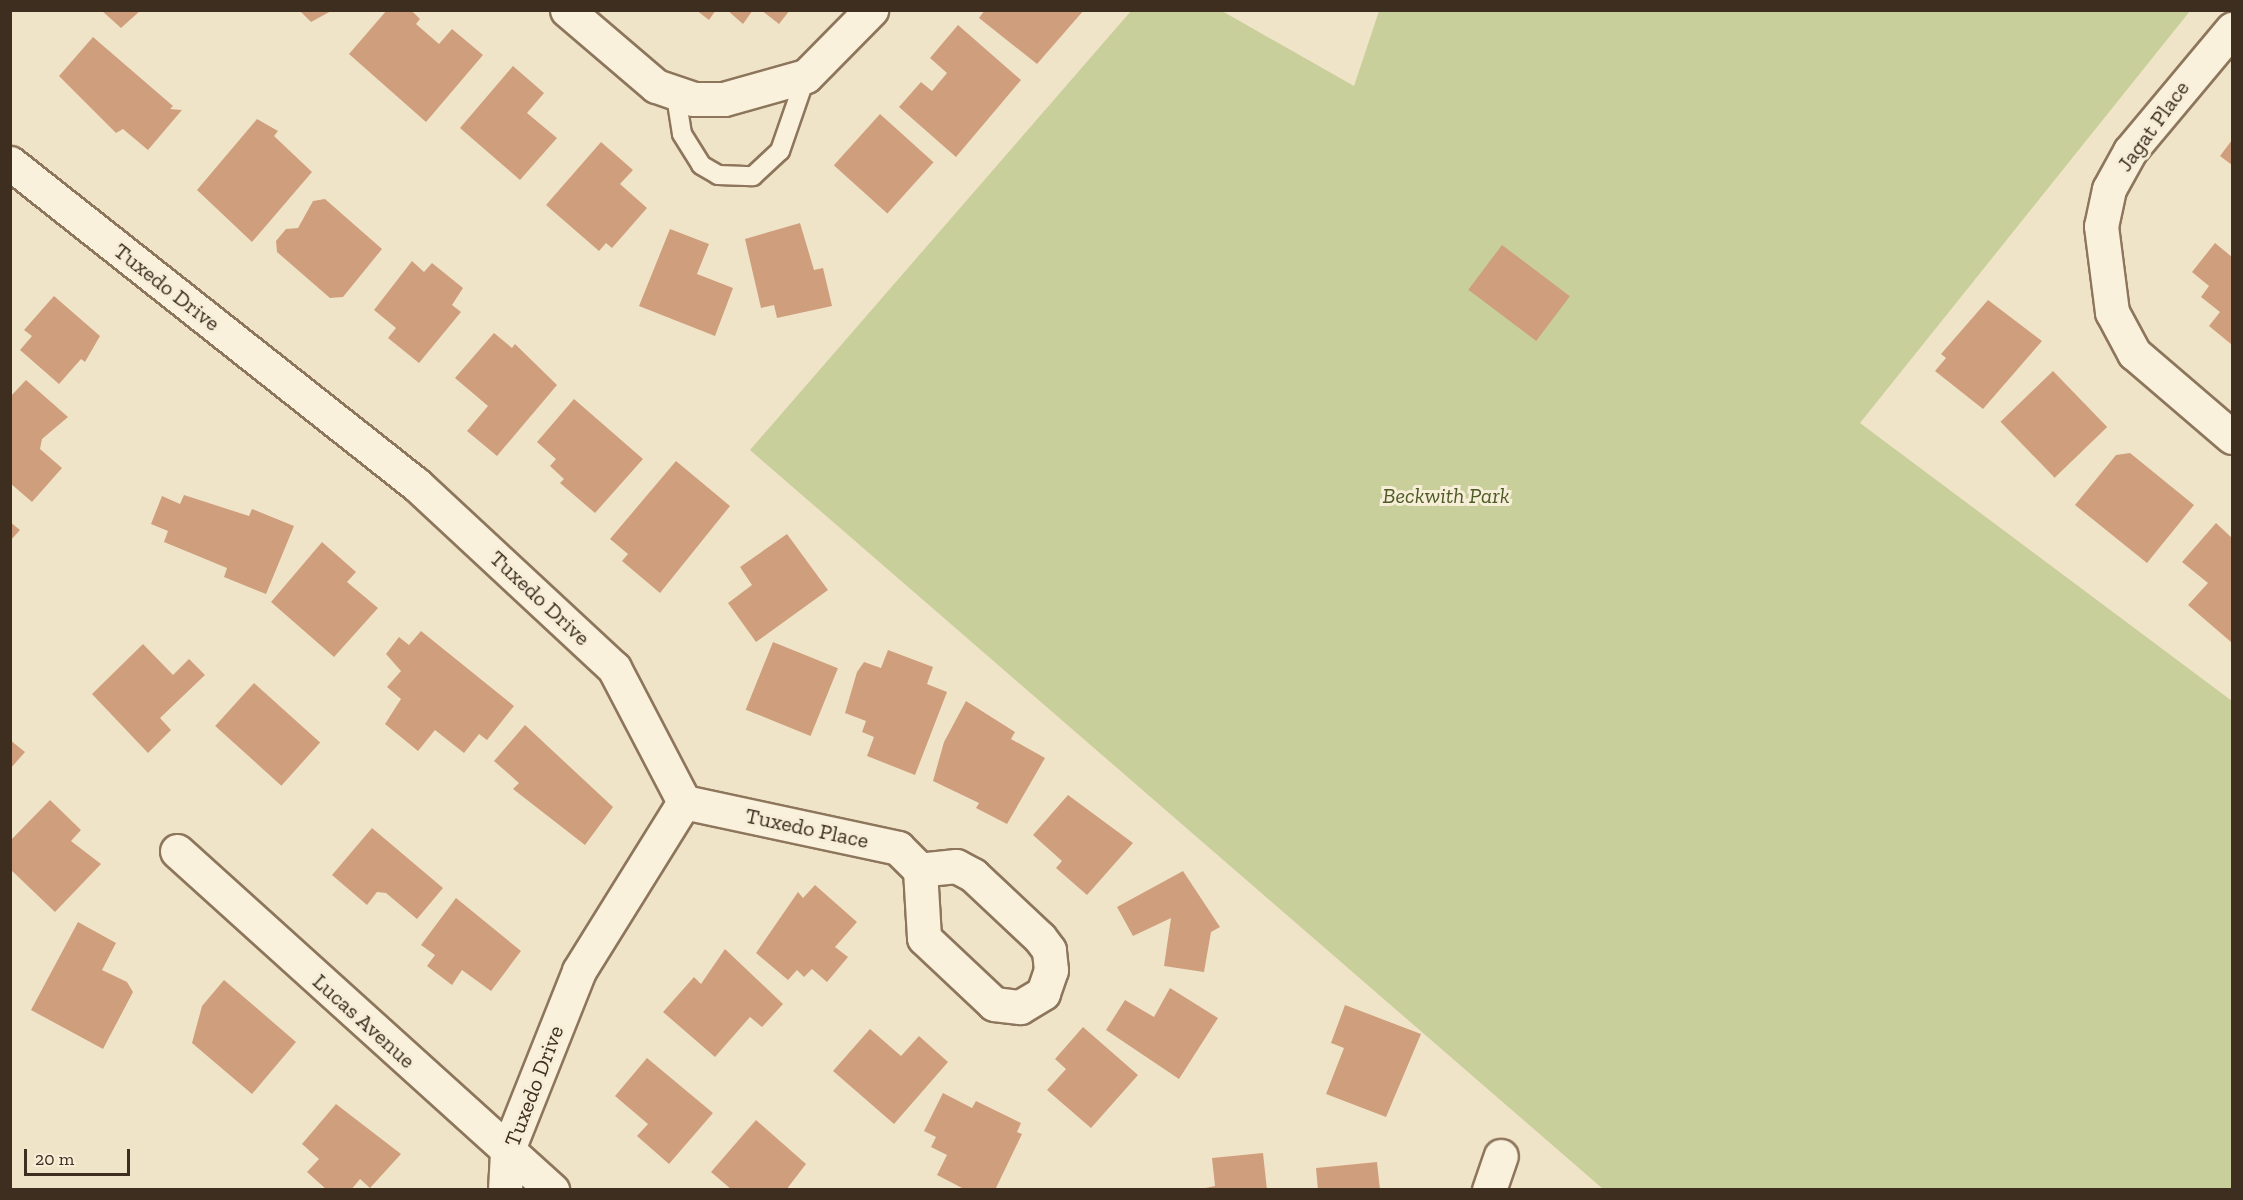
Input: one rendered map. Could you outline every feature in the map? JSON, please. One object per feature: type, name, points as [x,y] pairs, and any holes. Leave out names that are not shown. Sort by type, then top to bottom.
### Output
[{"type":"street","points":[[567,10],[656,86],[676,96],[724,99],[806,76],[871,10]]},
{"type":"street","name":"Jagat Place","points":[[2232,29],[2130,151],[2109,189],[2101,226],[2112,312],[2134,353],[2232,437]]},
{"type":"street","name":"Tuxedo Drive","points":[[10,163],[417,485],[614,668],[684,802],[579,971],[507,1152],[505,1190]]},
{"type":"street","name":"Tuxedo Place","points":[[684,802],[898,848],[920,870]]},
{"type":"street","name":"Lucas Avenue","points":[[177,851],[507,1152],[552,1190]]},
{"type":"street","points":[[956,866],[973,875],[1040,938],[1049,950],[1051,970],[1043,993],[1020,1008],[994,1004],[924,938],[920,870],[956,866]]},
{"type":"street","points":[[1489,1190],[1501,1156]]},
{"type":"lane","points":[[676,96],[682,134],[701,165],[718,175],[753,176],[780,151],[806,76]]},
{"type":"green space","name":"Beckwith Park","points":[[1131,11],[1222,11],[1354,86],[1379,11],[2190,11],[1860,423],[2232,701],[2232,1189],[1603,1189],[750,450]]},
{"type":"building","points":[[101,10],[141,10],[121,28]]},
{"type":"building","points":[[299,10],[333,10],[311,22]]},
{"type":"building","points":[[387,10],[411,10],[420,19],[416,24],[439,44],[452,29],[483,55],[426,122],[349,54]]},
{"type":"building","points":[[696,10],[716,10],[709,20]]},
{"type":"building","points":[[727,10],[753,10],[743,24]]},
{"type":"building","points":[[761,10],[790,10],[779,24]]},
{"type":"building","points":[[985,10],[1084,10],[1037,64],[979,18]]},
{"type":"building","points":[[958,25],[1021,80],[956,157],[899,107],[921,82],[932,91],[947,73],[930,58]]},
{"type":"building","points":[[93,37],[173,106],[170,109],[182,110],[148,150],[123,129],[116,133],[59,76]]},
{"type":"building","points":[[513,66],[544,93],[527,113],[557,138],[520,180],[460,128]]},
{"type":"building","points":[[880,114],[934,162],[887,213],[834,165]]},
{"type":"building","points":[[257,119],[278,131],[274,136],[312,172],[252,242],[197,190]]},
{"type":"building","points":[[2232,140],[2232,165],[2220,156]]},
{"type":"building","points":[[601,142],[633,170],[620,184],[647,208],[612,248],[606,243],[599,251],[546,205]]},
{"type":"building","points":[[325,199],[382,249],[343,297],[330,298],[277,252],[276,241],[286,229],[298,228],[313,201]]},
{"type":"building","points":[[800,223],[814,270],[823,268],[832,306],[777,318],[774,305],[761,308],[745,239]]},
{"type":"building","points":[[670,229],[709,244],[697,274],[733,288],[715,336],[639,306]]},
{"type":"building","points":[[2215,243],[2232,257],[2231,344],[2209,326],[2220,312],[2201,297],[2209,286],[2192,272]]},
{"type":"building","points":[[1502,245],[1570,296],[1536,341],[1468,290]]},
{"type":"building","points":[[412,261],[424,272],[432,263],[463,288],[452,305],[461,312],[419,363],[388,338],[396,328],[374,310]]},
{"type":"building","points":[[54,296],[100,336],[85,362],[81,359],[59,384],[20,350],[32,336],[24,330]]},
{"type":"building","points":[[1988,300],[2042,341],[1983,409],[1935,371],[1946,358],[1941,354]]},
{"type":"building","points":[[494,333],[512,348],[515,344],[557,385],[497,456],[467,431],[488,406],[455,378]]},
{"type":"building","points":[[2053,371],[2107,427],[2055,478],[2000,422]]},
{"type":"building","points":[[26,380],[68,417],[42,439],[40,449],[62,468],[32,502],[10,483],[10,397]]},
{"type":"building","points":[[574,399],[643,459],[595,513],[560,483],[564,479],[550,466],[556,459],[537,442]]},
{"type":"building","points":[[2130,453],[2194,505],[2147,563],[2075,505],[2116,455]]},
{"type":"building","points":[[676,461],[730,506],[660,593],[622,561],[628,554],[610,539]]},
{"type":"building","points":[[184,495],[249,516],[252,509],[294,526],[266,594],[224,577],[227,568],[164,542],[168,531],[151,524],[162,496],[180,504]]},
{"type":"building","points":[[10,522],[20,530],[10,541]]},
{"type":"building","points":[[2216,523],[2232,538],[2231,642],[2188,605],[2208,583],[2182,562]]},
{"type":"building","points":[[787,534],[828,590],[756,642],[728,603],[752,585],[740,567]]},
{"type":"building","points":[[322,542],[356,572],[347,582],[378,608],[334,657],[271,602]]},
{"type":"building","points":[[421,631],[514,706],[487,740],[479,734],[464,753],[435,730],[418,751],[385,724],[401,699],[387,687],[401,671],[386,654],[399,637],[409,645]]},
{"type":"building","points":[[773,642],[838,668],[811,736],[746,710]]},
{"type":"building","points":[[143,644],[173,675],[189,659],[205,675],[160,718],[171,730],[148,753],[92,694]]},
{"type":"building","points":[[888,650],[933,667],[927,684],[947,692],[915,775],[867,756],[874,737],[862,732],[866,721],[845,713],[857,672],[864,662],[881,668]]},
{"type":"building","points":[[254,683],[320,743],[281,786],[215,726]]},
{"type":"building","points":[[966,701],[1015,732],[1011,739],[1045,758],[1007,824],[976,808],[979,803],[933,781],[944,742]]},
{"type":"building","points":[[525,725],[613,807],[585,845],[513,789],[519,783],[494,761]]},
{"type":"building","points":[[10,740],[25,752],[10,769]]},
{"type":"building","points":[[1068,795],[1133,843],[1087,895],[1056,868],[1062,861],[1033,835]]},
{"type":"building","points":[[50,800],[81,830],[71,841],[101,864],[55,912],[10,869],[10,841]]},
{"type":"building","points":[[372,828],[443,888],[417,919],[386,893],[377,892],[367,905],[332,875]]},
{"type":"building","points":[[1183,871],[1220,927],[1211,932],[1204,972],[1164,966],[1171,918],[1133,936],[1117,907]]},
{"type":"building","points":[[815,885],[857,922],[835,947],[848,957],[827,982],[812,969],[804,977],[797,970],[788,980],[756,953],[798,892],[803,898]]},
{"type":"building","points":[[456,898],[521,951],[491,991],[462,970],[452,985],[427,966],[435,955],[421,945]]},
{"type":"building","points":[[78,922],[116,943],[102,970],[127,982],[133,992],[103,1049],[31,1010]]},
{"type":"building","points":[[725,949],[783,1004],[762,1027],[750,1017],[715,1057],[663,1012],[694,977],[701,984]]},
{"type":"building","points":[[224,980],[296,1042],[252,1094],[192,1043],[202,1006]]},
{"type":"building","points":[[1170,988],[1218,1018],[1179,1079],[1106,1030],[1125,1000],[1154,1017]]},
{"type":"building","points":[[1345,1005],[1421,1034],[1386,1117],[1326,1094],[1344,1048],[1331,1043]]},
{"type":"building","points":[[1083,1027],[1138,1075],[1091,1128],[1047,1090],[1066,1069],[1055,1059]]},
{"type":"building","points":[[870,1029],[901,1056],[919,1036],[948,1062],[894,1124],[833,1071]]},
{"type":"building","points":[[647,1058],[713,1113],[669,1164],[637,1136],[648,1124],[615,1096]]},
{"type":"building","points":[[943,1093],[972,1108],[976,1101],[1021,1123],[1017,1132],[1022,1134],[995,1190],[966,1190],[937,1175],[947,1155],[931,1147],[936,1137],[924,1131]]},
{"type":"building","points":[[336,1104],[401,1154],[370,1188],[360,1179],[351,1190],[327,1190],[307,1172],[319,1159],[302,1144]]},
{"type":"building","points":[[756,1120],[806,1164],[786,1190],[732,1190],[711,1172]]},
{"type":"building","points":[[1263,1153],[1267,1190],[1196,1190],[1215,1186],[1212,1158]]},
{"type":"building","points":[[1377,1162],[1380,1190],[1318,1190],[1316,1168]]}]
